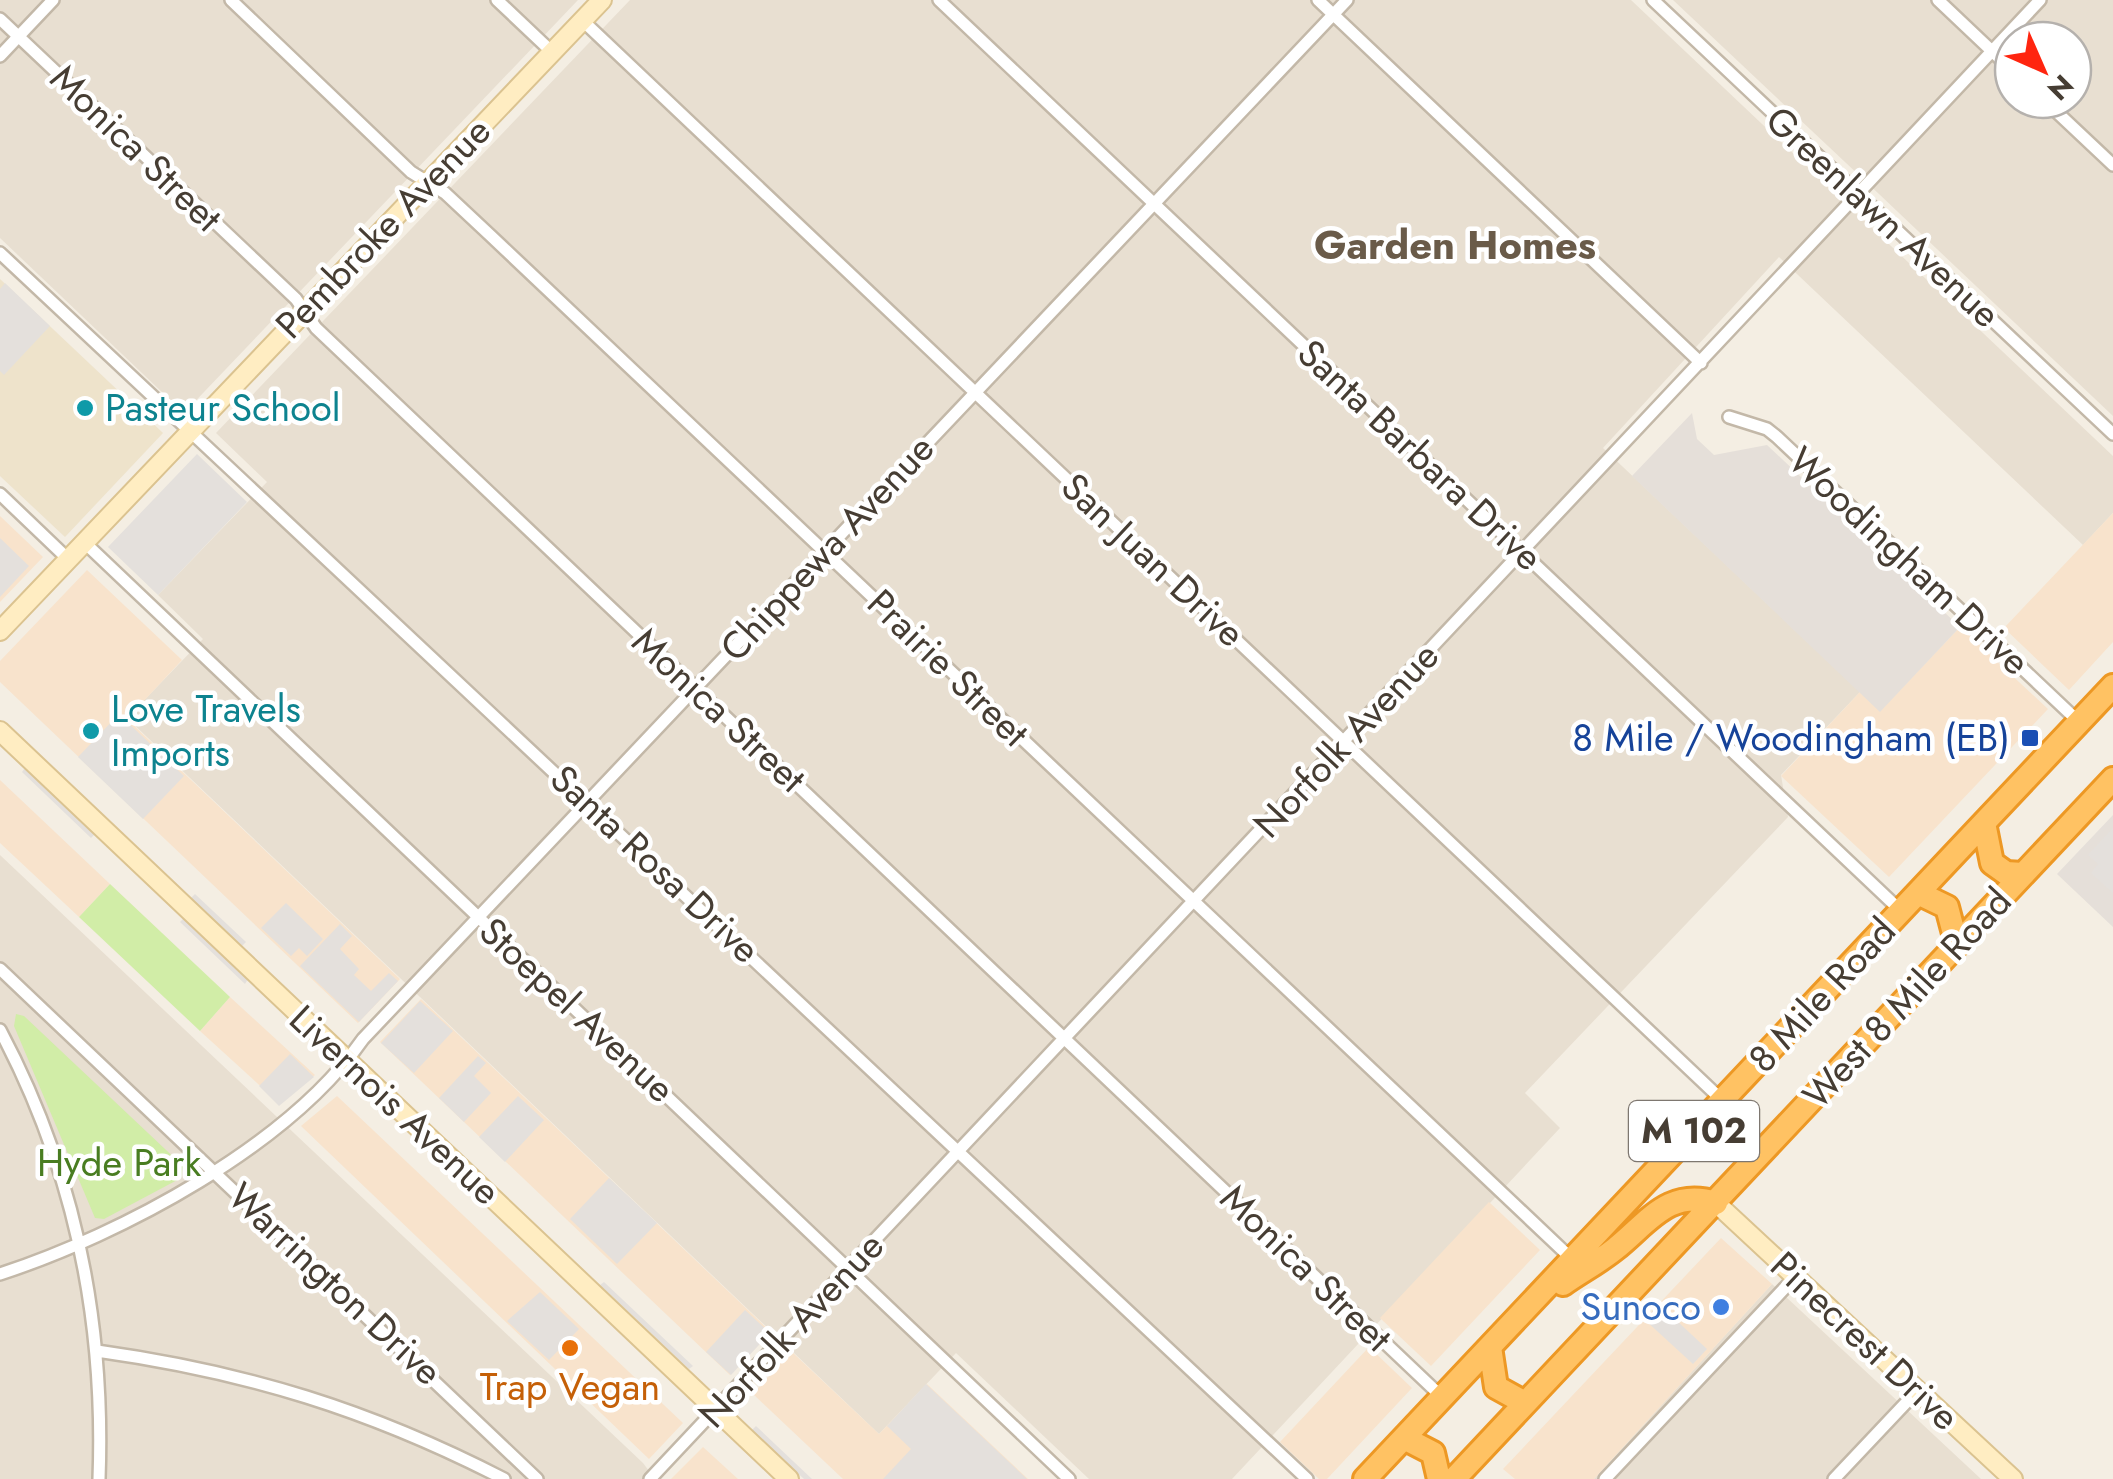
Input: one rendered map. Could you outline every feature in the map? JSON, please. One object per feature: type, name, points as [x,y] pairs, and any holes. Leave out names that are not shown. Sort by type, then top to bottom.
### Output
[{"type":"highway","name":"8 Mile Road","points":[[1365,1479],[2113,686]]},
{"type":"highway","name":"West 8 Mile Road","points":[[1454,1479],[2113,779]]},
{"type":"highway","points":[[1984,823],[1992,863],[2006,873],[2023,874]]},
{"type":"highway","points":[[1918,892],[1947,906],[1958,945]]},
{"type":"highway","points":[[1529,1306],[1617,1248],[1659,1209],[1688,1199],[1716,1203]]},
{"type":"highway","points":[[1490,1347],[1496,1387],[1525,1403]]},
{"type":"highway","points":[[1404,1438],[1433,1453],[1439,1479]]},
{"type":"street","points":[[0,56],[53,0]]},
{"type":"street","name":"Prairie Street","points":[[232,0],[412,172],[457,204],[1573,1260]]},
{"type":"street","points":[[497,0],[552,52]]},
{"type":"street","name":"Pembroke Avenue","points":[[0,631],[602,0]]},
{"type":"street","name":"Santa Barbara Drive","points":[[939,0],[1901,911]]},
{"type":"street","points":[[1318,0],[1701,363]]},
{"type":"street","name":"Chippewa Avenue","points":[[0,1274],[81,1243],[216,1170],[286,1118],[348,1060],[478,917],[1347,0]]},
{"type":"street","name":"Greenlawn Avenue","points":[[1653,0],[2113,434]]},
{"type":"street","points":[[1938,0],[1992,51]]},
{"type":"street","name":"Norfolk Avenue","points":[[650,1479],[2040,0]]},
{"type":"street","name":"Monica Street","points":[[0,18],[1442,1398]]},
{"type":"street","name":"San Juan Drive","points":[[582,20],[1723,1101]]},
{"type":"street","points":[[2065,120],[2113,165]]},
{"type":"street","name":"Santa Rosa Drive","points":[[0,252],[192,428],[1307,1479]]},
{"type":"street","name":"Woodingham Drive","points":[[1729,418],[1768,429],[1778,436],[2080,722]]},
{"type":"street","points":[[0,494],[68,559]]},
{"type":"street","name":"Stoepel Avenue","points":[[84,542],[1069,1479]]},
{"type":"street","name":"Livernois Avenue","points":[[0,730],[790,1479]]},
{"type":"street","name":"Warrington Drive","points":[[0,969],[216,1170],[537,1479]]},
{"type":"street","points":[[0,1030],[49,1137],[81,1243],[97,1351],[99,1479]]},
{"type":"street","name":"Pinecrest Drive","points":[[1716,1203],[2013,1479]]},
{"type":"street","points":[[1605,1479],[1796,1276]]},
{"type":"street","points":[[97,1351],[197,1366],[311,1395],[419,1437],[504,1479]]},
{"type":"street","points":[[1834,1479],[1918,1390]]},
{"type":"shaded area","points":[[0,0],[578,0],[184,413],[0,238]]},
{"type":"shaded area","points":[[630,0],[1631,0],[2113,456],[2113,513],[2083,545],[1779,257],[1603,448],[1860,692],[1781,775],[1788,817],[1525,1093],[1560,1128],[1232,1479],[1089,1479],[956,1353],[879,1434],[127,718],[203,639],[158,595],[267,482],[216,433]]},
{"type":"shaded area","points":[[1673,0],[2113,0],[2113,416]]},
{"type":"shaded area","points":[[0,279],[163,433],[65,537],[0,476]]},
{"type":"shaded area","points":[[5,283],[50,326],[4,375],[0,371],[0,289]]},
{"type":"shaded area","points":[[1692,413],[1697,439],[1714,455],[1767,445],[1960,627],[1880,712],[1632,476]]},
{"type":"shaded area","points":[[197,454],[247,502],[158,595],[108,547]]},
{"type":"shaded area","points":[[2113,513],[2113,642],[2069,690],[2004,628]]},
{"type":"shaded area","points":[[0,516],[43,557],[0,602]]},
{"type":"shaded area","points":[[0,538],[29,566],[0,597]]},
{"type":"shaded area","points":[[87,570],[182,660],[127,719],[400,979],[358,1023],[0,682],[0,661]]},
{"type":"shaded area","points":[[1960,627],[2048,709],[1889,877],[1781,776],[1860,692],[1881,710]]},
{"type":"shaded area","points":[[119,714],[184,776],[143,819],[78,757]]},
{"type":"shaded area","points":[[25,768],[95,834],[91,838],[22,772]]},
{"type":"shaded area","points":[[0,780],[110,884],[79,917],[0,843]]},
{"type":"shaded area","points":[[2113,815],[2113,927],[2057,874]]},
{"type":"shaded area","points":[[2113,828],[2113,893],[2091,873],[2098,864],[2088,855]]},
{"type":"shaded area","points":[[0,855],[643,1463],[655,1479],[0,1479]]},
{"type":"shaded area","points":[[195,894],[246,942],[242,946],[191,898]]},
{"type":"shaded area","points":[[286,903],[323,939],[307,956],[299,948],[291,956],[261,928]]},
{"type":"shaded area","points":[[184,918],[248,979],[245,984],[180,922]]},
{"type":"shaded area","points":[[340,924],[352,936],[340,949],[359,969],[354,975],[371,991],[389,973],[398,981],[359,1022],[300,966]]},
{"type":"shaded area","points":[[230,997],[315,1075],[279,1103],[200,1031]]},
{"type":"shaded area","points":[[421,999],[771,1332],[730,1375],[380,1042]]},
{"type":"shaded area","points":[[420,1001],[453,1031],[414,1073],[381,1043]]},
{"type":"shaded area","points":[[290,1054],[314,1077],[279,1106],[259,1086]]},
{"type":"shaded area","points":[[478,1056],[486,1063],[474,1076],[491,1093],[464,1122],[439,1098]]},
{"type":"shaded area","points":[[337,1096],[683,1423],[649,1459],[301,1126]]},
{"type":"shaded area","points":[[518,1096],[544,1120],[505,1162],[479,1137]]},
{"type":"shaded area","points":[[609,1178],[657,1223],[617,1264],[570,1219]]},
{"type":"shaded area","points":[[1489,1202],[1540,1250],[1431,1366],[1380,1318]]},
{"type":"shaded area","points":[[1721,1238],[1772,1284],[1594,1479],[1515,1479],[1503,1469]]},
{"type":"shaded area","points":[[604,1282],[693,1366],[689,1369],[600,1285]]},
{"type":"shaded area","points":[[1772,1284],[1981,1479],[1594,1479]]},
{"type":"shaded area","points":[[540,1292],[579,1329],[549,1360],[507,1321]]},
{"type":"shaded area","points":[[1659,1304],[1707,1349],[1693,1364],[1645,1320]]},
{"type":"shaded area","points":[[745,1310],[770,1333],[731,1375],[706,1352]]},
{"type":"shaded area","points":[[1369,1347],[1412,1388],[1327,1479],[1319,1479],[1280,1442]]},
{"type":"shaded area","points":[[791,1351],[879,1434],[927,1384],[1028,1479],[843,1479],[753,1394]]},
{"type":"shaded area","points":[[926,1384],[1027,1479],[883,1479],[911,1449],[887,1426]]},
{"type":"shaded area","points":[[756,1426],[812,1479],[804,1479],[752,1430]]},
{"type":"shaded area","points":[[703,1447],[738,1479],[671,1479]]},
{"type":"green space","points":[[110,884],[230,997],[200,1031],[79,917]]},
{"type":"green space","name":"Hyde Park","points":[[16,1014],[24,1016],[183,1166],[181,1178],[104,1219],[95,1218],[14,1026]]},
{"type":"place","name":"Pasteur School","points":[[85,408]]},
{"type":"place","name":"Love Travels Imports","points":[[91,731]]},
{"type":"place","name":"8 Mile / Woodingham (EB)","points":[[2030,738]]},
{"type":"place","name":"Sunoco","points":[[1721,1307]]},
{"type":"place","name":"Trap Vegan","points":[[570,1348]]},
{"type":"district","name":"Garden Homes","points":[[1455,245]]}]
